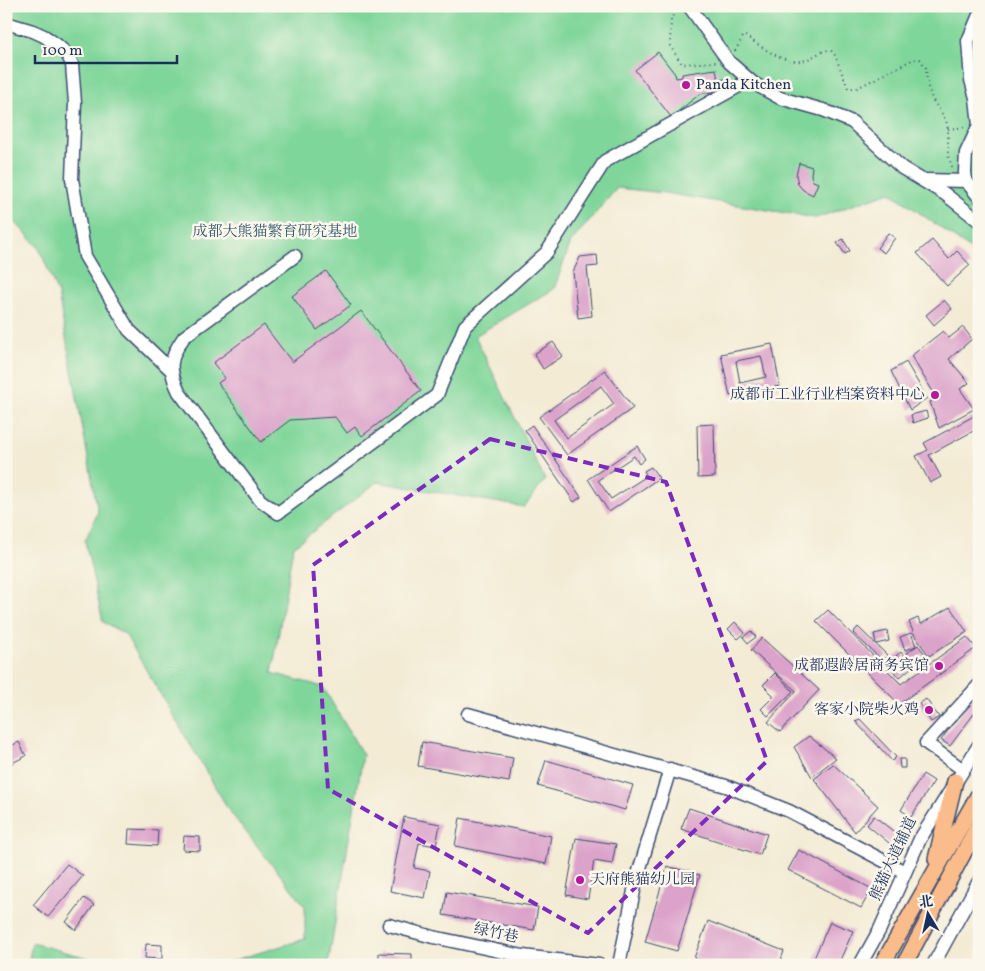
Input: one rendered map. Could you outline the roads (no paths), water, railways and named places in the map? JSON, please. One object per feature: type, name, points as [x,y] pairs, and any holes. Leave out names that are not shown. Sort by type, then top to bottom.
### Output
[{"type":"main road","points":[[932,877],[959,775]]},
{"type":"main road","points":[[882,965],[979,794]]},
{"type":"main road","points":[[904,965],[979,824]]},
{"type":"street","points":[[689,6],[725,64],[780,98],[823,110],[852,122],[902,168],[945,194],[979,221]]},
{"type":"street","points":[[962,181],[966,153],[979,125],[968,41],[979,13],[974,6]]},
{"type":"street","points":[[6,23],[44,36],[67,54],[72,64],[76,103],[72,179],[85,256],[129,330],[170,369],[173,380],[185,400],[260,500],[278,513],[436,395],[465,326],[547,252],[605,161],[739,86]]},
{"type":"street","points":[[923,180],[962,181],[979,197]]},
{"type":"street","points":[[170,369],[178,346],[184,337],[295,256]]},
{"type":"street","points":[[959,775],[926,743],[979,685]]},
{"type":"street","points":[[468,714],[726,786],[789,811],[905,872]]},
{"type":"street","name":"熊猫大道辅道","points":[[860,965],[880,929],[920,838],[979,745]]},
{"type":"street","points":[[619,965],[636,881],[670,769]]},
{"type":"street","points":[[933,965],[979,881]]},
{"type":"street","name":"绿竹巷","points":[[389,925],[433,937],[523,956],[598,965]]},
{"type":"place","name":"Panda Kitchen","points":[[686,85]]},
{"type":"place","name":"成都市工业行业档案资料中心","points":[[935,395]]},
{"type":"place","name":"成都遐龄居商务宾馆","points":[[939,666]]},
{"type":"place","name":"客家小院柴火鸡","points":[[929,710]]},
{"type":"place","name":"天府熊猫幼儿园","points":[[580,880]]},
{"type":"park label","name":"成都大熊猫繁育研究基地","points":[[275,232]]}]
